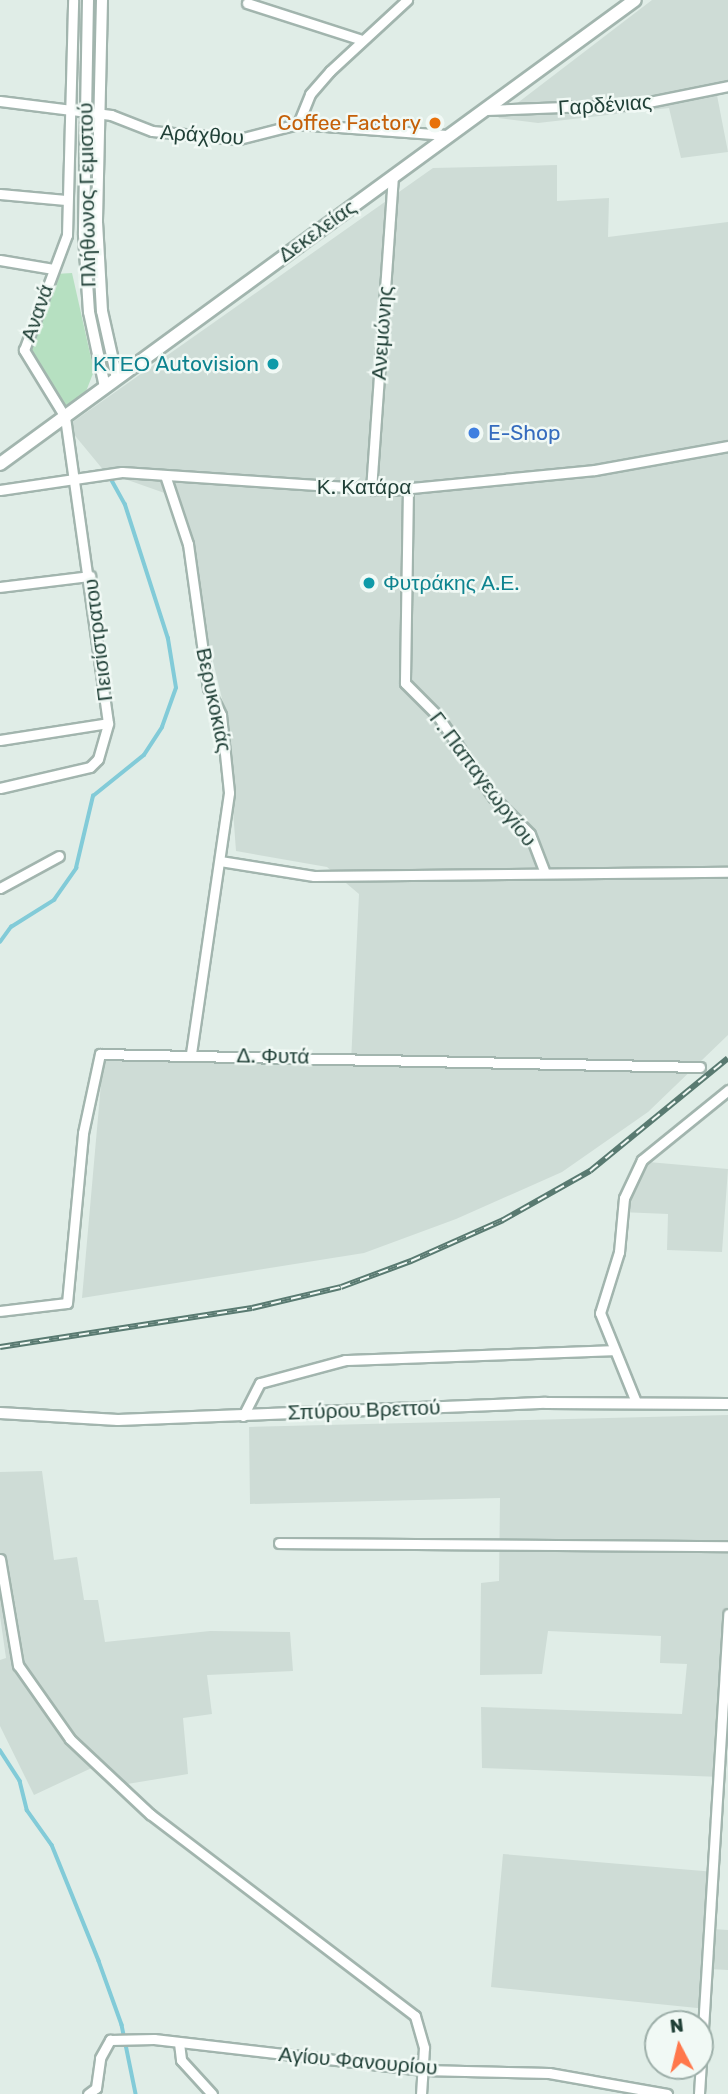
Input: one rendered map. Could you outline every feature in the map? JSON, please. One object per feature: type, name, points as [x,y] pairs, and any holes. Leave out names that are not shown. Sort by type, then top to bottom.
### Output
[{"type":"main road","name":"Δεκελείας","points":[[0,464],[635,0]]},
{"type":"street","name":"Πλήθωνος Γεμιστού","points":[[66,200],[73,0]]},
{"type":"street","name":"Πλήθωνος Γεμιστού","points":[[88,0],[85,111],[88,286],[104,387]]},
{"type":"street","name":"Πλήθωνος Γεμιστού","points":[[102,0],[98,113],[99,269],[117,378]]},
{"type":"street","points":[[298,124],[310,94],[359,39],[407,0]]},
{"type":"street","points":[[247,3],[359,39]]},
{"type":"street","name":"Γαρδένιας","points":[[481,110],[639,104],[728,86]]},
{"type":"street","name":"Αράχθου","points":[[0,101],[98,113],[138,129],[239,139],[298,124],[447,135]]},
{"type":"street","name":"Ανεμώνης","points":[[371,490],[393,176]]},
{"type":"street","points":[[0,194],[66,200]]},
{"type":"street","name":"Ανανά","points":[[65,417],[24,350],[67,235],[66,200]]},
{"type":"street","points":[[0,260],[53,269]]},
{"type":"street","name":"Πεισίστρατου","points":[[0,788],[90,767],[98,759],[108,723],[90,576],[65,417]]},
{"type":"street","name":"Κ. Κατάρα","points":[[0,490],[122,472],[371,490],[408,488],[595,470],[728,446]]},
{"type":"street","name":"Βερυκοκιάς","points":[[165,475],[188,544],[208,688],[220,715],[227,753],[229,793],[191,1054]]},
{"type":"street","name":"Γ. Παπαγεωργίου","points":[[408,488],[405,683],[437,715],[493,797],[530,834],[544,870]]},
{"type":"street","points":[[0,587],[90,576]]},
{"type":"street","points":[[0,740],[108,723]]},
{"type":"street","points":[[0,888],[59,856]]},
{"type":"street","points":[[220,861],[314,876],[544,870],[728,872]]},
{"type":"street","name":"Δ. Φυτά","points":[[0,1311],[67,1303],[74,1200],[96,1058],[107,1052],[700,1068]]},
{"type":"street","points":[[636,1402],[613,1350],[600,1306],[619,1252],[631,1176],[642,1160],[728,1090]]},
{"type":"street","points":[[243,1416],[260,1383],[345,1360],[613,1350]]},
{"type":"street","name":"Σπύρου Βρεττού","points":[[0,1413],[118,1420],[636,1402],[728,1404]]},
{"type":"street","points":[[279,1543],[728,1546]]},
{"type":"street","points":[[0,1559],[18,1665],[70,1739],[150,1814],[406,2008],[422,2031],[421,2094]]},
{"type":"street","points":[[699,2094],[728,1614]]},
{"type":"street","name":"Αγίου Φανουρίου","points":[[88,2094],[96,2088],[104,2045],[119,2039],[132,2039],[423,2070],[550,2073],[667,2094]]},
{"type":"street","points":[[179,2043],[181,2060],[212,2094]]},
{"type":"shaded area","points":[[652,0],[728,0],[728,80],[715,85],[728,152],[681,158],[669,108],[538,123],[498,118]]},
{"type":"shaded area","points":[[557,165],[557,201],[609,198],[608,237],[728,222],[728,1035],[648,1112],[562,1172],[456,1219],[364,1253],[82,1298],[103,1061],[351,1062],[359,894],[327,867],[236,851],[226,715],[173,496],[105,472],[67,426],[433,168]]},
{"type":"shaded area","points":[[637,1161],[728,1169],[722,1252],[667,1250],[668,1214],[620,1212],[622,1190]]},
{"type":"shaded area","points":[[728,1415],[728,1660],[721,1777],[482,1768],[481,1707],[682,1714],[687,1664],[660,1663],[661,1636],[548,1631],[542,1674],[480,1675],[481,1583],[499,1581],[500,1498],[250,1504],[249,1427]]},
{"type":"shaded area","points":[[42,1471],[54,1560],[77,1557],[84,1600],[98,1600],[105,1642],[210,1631],[290,1632],[293,1671],[207,1675],[212,1714],[183,1718],[188,1774],[115,1786],[98,1765],[34,1795],[0,1726],[0,1660],[6,1658],[0,1616],[0,1472]]},
{"type":"shaded area","points":[[503,1854],[715,1872],[712,1929],[728,1930],[728,1970],[709,1969],[707,2009],[491,1987]]},
{"type":"green space","points":[[72,273],[94,371],[85,394],[64,408],[28,348],[55,274]]},
{"type":"waterway","points":[[0,942],[11,927],[54,900],[76,868],[93,796],[144,755],[162,727],[176,688],[168,639],[125,505],[111,480]]},
{"type":"waterway","points":[[0,1750],[20,1781],[27,1810],[52,1845],[99,1961],[122,2025],[136,2094]]},
{"type":"railway","points":[[0,1347],[252,1308],[341,1287],[411,1261],[503,1220],[590,1171],[728,1058]]},
{"type":"place","name":"Coffee Factory","points":[[435,123]]},
{"type":"place","name":"ΚΤΕΟ Autovision","points":[[273,364]]},
{"type":"place","name":"E-Shop","points":[[474,433]]},
{"type":"place","name":"Φυτράκης Α.Ε.","points":[[369,583]]}]
